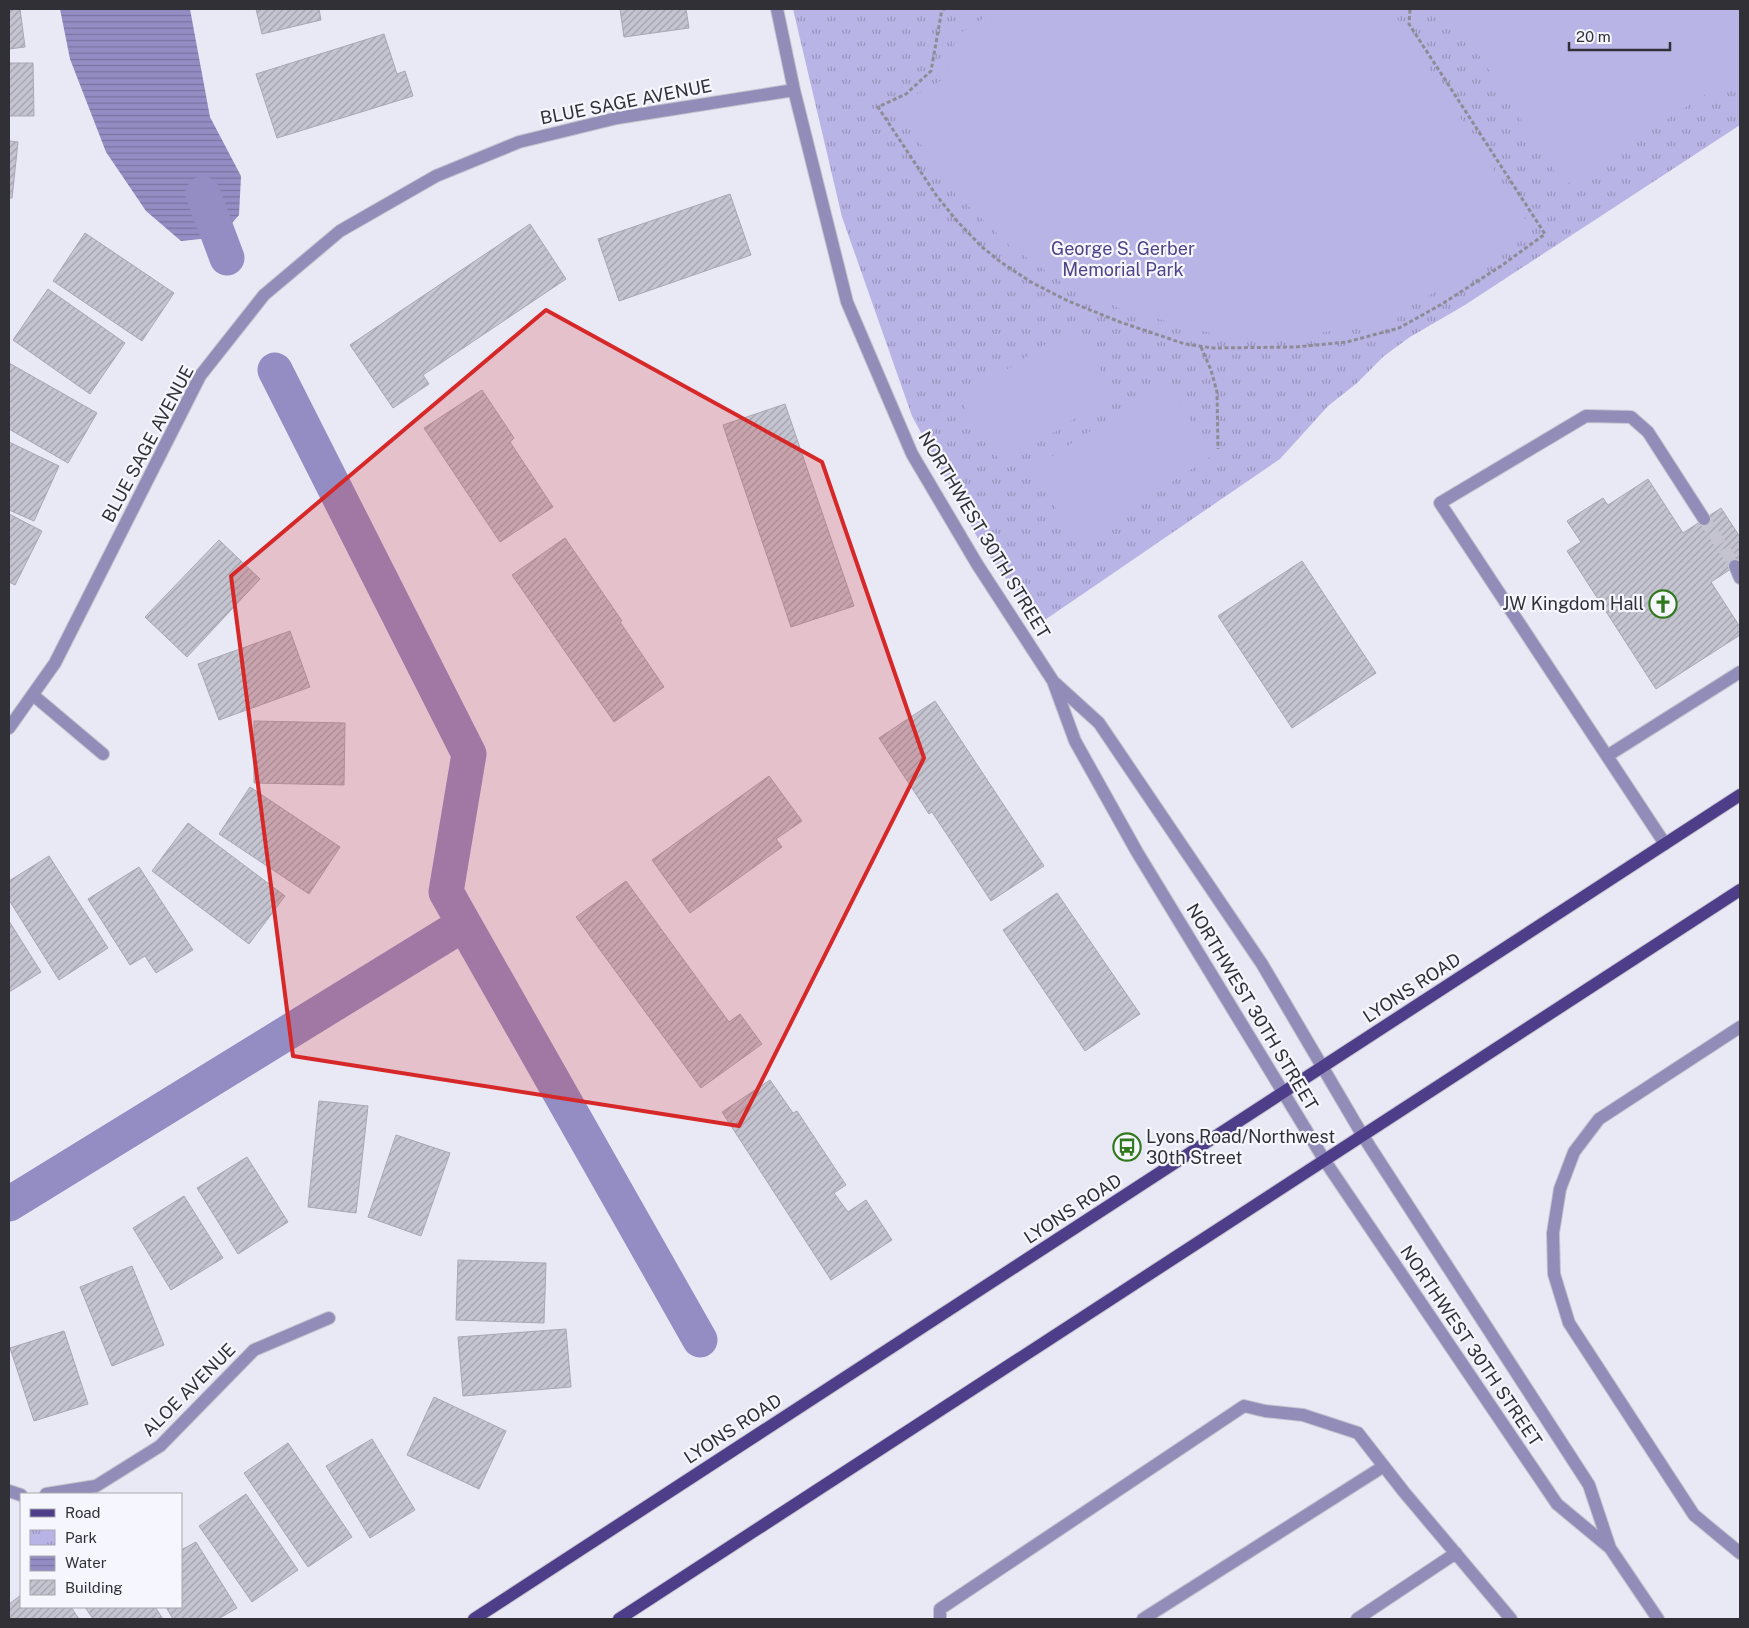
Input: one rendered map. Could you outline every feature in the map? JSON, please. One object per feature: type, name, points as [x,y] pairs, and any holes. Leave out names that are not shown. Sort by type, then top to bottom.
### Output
[{"type":"main road","name":"LYONS ROAD","points":[[474,1619],[1740,795]]},
{"type":"main road","points":[[619,1619],[1740,890]]},
{"type":"street","name":"NORTHWEST 30TH STREET","points":[[777,9],[794,90],[847,302],[912,454],[977,564],[1053,681],[1075,741],[1137,852],[1325,1161],[1557,1504],[1610,1548]]},
{"type":"street","name":"BLUE SAGE AVENUE","points":[[9,728],[55,663],[200,376],[264,295],[340,231],[436,176],[520,142],[617,118],[794,90]]},
{"type":"street","points":[[1665,844],[1440,503],[1586,416],[1631,417],[1648,432],[1704,519]]},
{"type":"street","points":[[1607,756],[1740,672]]},
{"type":"street","name":"NORTHWEST 30TH STREET","points":[[1053,681],[1100,723],[1262,964],[1363,1136],[1589,1485],[1610,1548],[1658,1619]]},
{"type":"street","points":[[33,694],[103,754]]},
{"type":"street","points":[[1740,1027],[1598,1119],[1574,1152],[1560,1189],[1553,1233],[1554,1274],[1569,1323],[1694,1515],[1740,1553]]},
{"type":"street","name":"ALOE AVENUE","points":[[52,1493],[96,1486],[160,1446],[254,1350],[329,1318]]},
{"type":"street","points":[[940,1619],[940,1608],[1244,1406],[1265,1411],[1303,1415],[1358,1433],[1511,1619]]},
{"type":"street","points":[[1144,1619],[1384,1466]]},
{"type":"street","points":[[1357,1619],[1456,1553]]},
{"type":"path","points":[[945,9],[942,9],[931,71],[906,94],[878,107],[936,195],[982,247],[1031,282],[1068,301],[1120,322],[1185,344],[1213,348],[1305,346],[1347,342],[1398,328],[1442,304],[1501,266],[1545,234],[1409,24],[1410,9]]},
{"type":"path","points":[[1201,346],[1211,370],[1217,392],[1218,449]]},
{"type":"highlighted area","points":[[546,310],[822,462],[924,758],[739,1126],[293,1056],[231,576]]},
{"type":"green space","name":"George S. Gerber Memorial Park","points":[[793,9],[1740,9],[1740,125],[1465,305],[1410,337],[1384,356],[1357,383],[1328,406],[1280,459],[1039,624],[982,546],[912,416],[842,217]]},
{"type":"green space","points":[[998,9],[1391,9],[1528,224],[1459,279],[1376,324],[1300,336],[1218,335],[1121,309],[1063,283],[1009,245],[952,190],[895,106],[944,79],[957,35]]},
{"type":"green space","points":[[1449,9],[1740,9],[1740,72],[1564,186]]},
{"type":"green space","points":[[1072,327],[1115,392],[1003,466],[960,400]]},
{"type":"green space","points":[[1165,382],[1213,455],[1079,543],[1031,470]]},
{"type":"water","points":[[60,9],[190,9],[210,117],[241,176],[239,215],[220,237],[181,241],[146,211],[106,152],[70,59]]},
{"type":"building","points":[[9,9],[20,9],[25,47],[9,49]]},
{"type":"building","points":[[256,9],[319,9],[321,20],[262,34]]},
{"type":"building","points":[[620,9],[686,9],[689,28],[624,37]]},
{"type":"building","points":[[384,34],[397,74],[405,71],[413,96],[277,138],[256,74]]},
{"type":"building","points":[[9,63],[33,63],[34,116],[9,116]]},
{"type":"building","points":[[9,141],[18,142],[12,198],[9,198]]},
{"type":"building","points":[[730,194],[751,255],[619,301],[598,239]]},
{"type":"building","points":[[530,224],[566,279],[423,375],[429,384],[393,408],[350,345]]},
{"type":"building","points":[[85,233],[174,293],[142,341],[53,281]]},
{"type":"building","points":[[48,289],[125,343],[90,394],[13,340]]},
{"type":"building","points":[[9,363],[97,413],[68,463],[9,429]]},
{"type":"building","points":[[482,390],[514,438],[510,442],[553,507],[500,542],[424,428]]},
{"type":"building","points":[[785,404],[854,606],[791,627],[723,425]]},
{"type":"building","points":[[9,442],[59,466],[34,521],[9,510]]},
{"type":"building","name":"JW Kingdom Hall","points":[[1648,479],[1683,533],[1721,508],[1740,537],[1740,563],[1711,582],[1740,627],[1740,635],[1656,689],[1567,551],[1581,542],[1567,521],[1603,498],[1608,505]]},
{"type":"building","points":[[9,514],[42,531],[15,585],[9,582]]},
{"type":"building","points":[[565,538],[622,621],[620,622],[664,687],[614,722],[512,575]]},
{"type":"building","points":[[219,540],[260,579],[187,657],[145,617]]},
{"type":"building","points":[[1302,561],[1376,673],[1292,728],[1218,616]]},
{"type":"building","points":[[290,631],[310,687],[219,720],[198,664]]},
{"type":"building","points":[[935,701],[1044,866],[991,901],[932,812],[929,814],[879,738]]},
{"type":"building","points":[[254,721],[345,723],[344,785],[254,783]]},
{"type":"building","points":[[769,776],[802,821],[776,839],[782,847],[690,913],[652,860]]},
{"type":"building","points":[[250,787],[340,847],[309,894],[219,834]]},
{"type":"building","points":[[188,823],[285,896],[249,944],[152,871]]},
{"type":"building","points":[[49,856],[108,948],[59,980],[9,900],[9,881]]},
{"type":"building","points":[[139,867],[193,950],[156,973],[145,956],[130,965],[88,899]]},
{"type":"building","points":[[626,881],[729,1022],[740,1014],[762,1044],[701,1088],[576,917]]},
{"type":"building","points":[[1057,893],[1140,1014],[1085,1051],[1003,930]]},
{"type":"building","points":[[9,921],[41,972],[9,992]]},
{"type":"building","points":[[770,1080],[793,1113],[797,1111],[846,1185],[834,1193],[848,1212],[866,1200],[892,1240],[831,1280],[722,1112]]},
{"type":"building","points":[[319,1101],[368,1106],[356,1213],[308,1207]]},
{"type":"building","points":[[396,1135],[450,1153],[421,1236],[368,1217]]},
{"type":"building","points":[[247,1157],[288,1222],[238,1254],[197,1188]]},
{"type":"building","points":[[184,1196],[223,1258],[171,1290],[133,1228]]},
{"type":"building","points":[[458,1260],[546,1263],[544,1323],[456,1320]]},
{"type":"building","points":[[132,1266],[164,1345],[112,1366],[80,1287]]},
{"type":"building","points":[[566,1329],[571,1387],[463,1396],[458,1337]]},
{"type":"building","points":[[64,1331],[88,1404],[34,1421],[10,1348]]},
{"type":"building","points":[[434,1397],[506,1431],[479,1489],[407,1455]]},
{"type":"building","points":[[372,1439],[415,1510],[370,1538],[326,1466]]},
{"type":"building","points":[[288,1443],[352,1537],[308,1567],[244,1473]]},
{"type":"building","points":[[246,1494],[298,1570],[252,1602],[199,1526]]},
{"type":"building","points":[[196,1542],[237,1608],[218,1619],[173,1619],[167,1608],[182,1608],[182,1549]]},
{"type":"building","points":[[20,1596],[20,1608],[72,1608],[79,1619],[11,1619],[9,1617],[9,1604]]},
{"type":"building","points":[[86,1608],[156,1608],[163,1619],[93,1619]]},
{"type":"waterway","points":[[203,194],[227,258]]},
{"type":"waterway","points":[[275,370],[469,754],[446,892],[700,1340]]},
{"type":"waterway","points":[[9,1204],[464,924]]},
{"type":"tunnel","points":[[1704,519],[1735,566]]},
{"type":"place","name":"JW Kingdom Hall","points":[[1663,604]]},
{"type":"place","name":"Lyons Road/Northwest 30th Street","points":[[1127,1147]]}]
